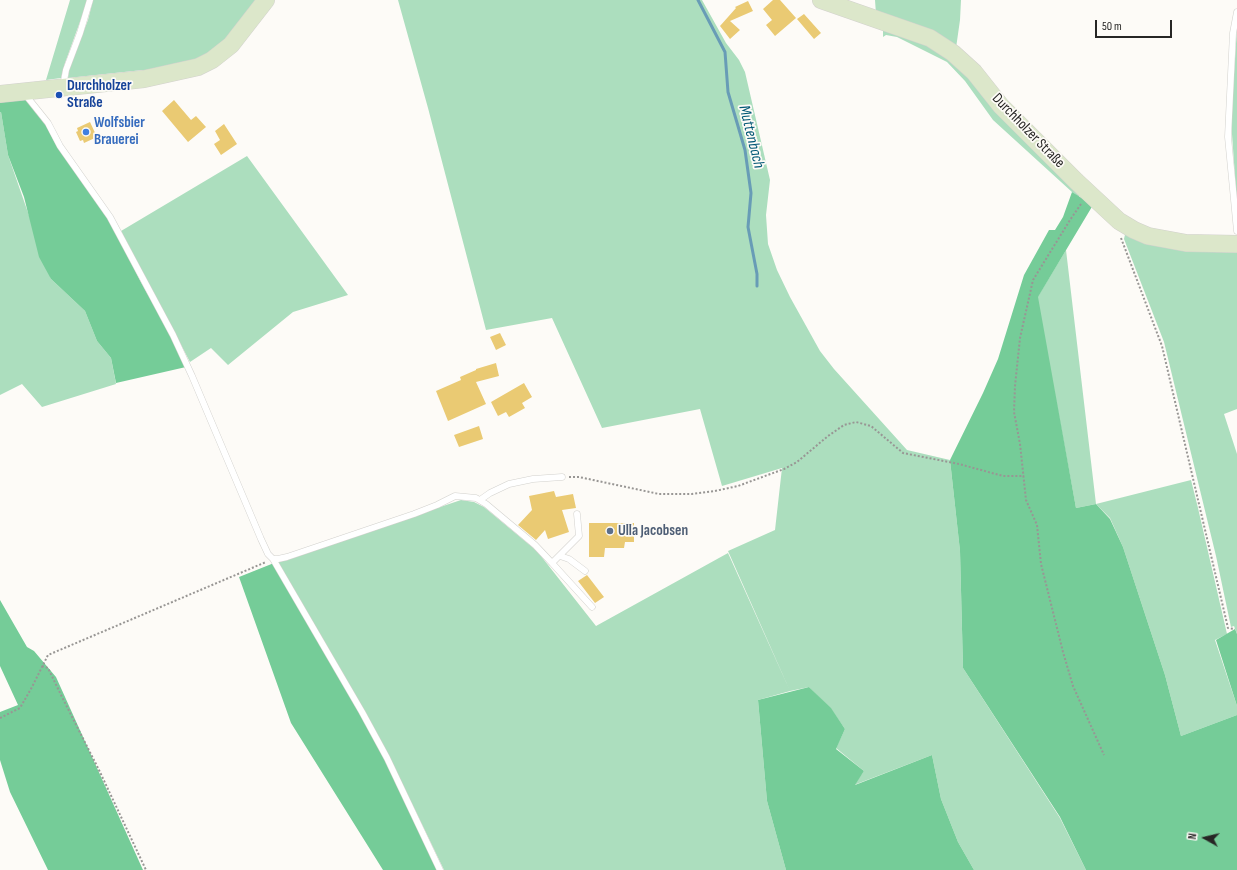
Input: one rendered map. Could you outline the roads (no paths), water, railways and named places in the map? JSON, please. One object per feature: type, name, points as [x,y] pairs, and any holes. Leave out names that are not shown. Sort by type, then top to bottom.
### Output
[{"type":"main road","points":[[0,94],[144,79],[198,67],[212,60],[231,45],[266,0]]},
{"type":"main road","name":"Durchholzer Straße","points":[[821,0],[930,38],[953,53],[974,72],[1001,106],[1089,193],[1119,221],[1134,230],[1148,236],[1186,243],[1237,244]]},
{"type":"lane","points":[[62,88],[66,70],[80,33],[90,0]]},
{"type":"lane","points":[[1237,12],[1233,33],[1228,137],[1237,231]]},
{"type":"lane","points":[[23,92],[48,123],[60,146],[110,217],[173,335],[195,382],[268,554],[366,718],[400,784],[440,870]]},
{"type":"lane","points":[[480,500],[490,493],[509,484],[533,479],[562,477]]},
{"type":"lane","points":[[272,559],[287,557],[414,514],[438,505],[455,496],[476,498],[535,545],[592,607]]},
{"type":"lane","points":[[552,563],[579,536],[577,514]]},
{"type":"lane","points":[[560,556],[569,559],[585,570]]},
{"type":"waterway","name":"Muttenbach","points":[[698,0],[725,52],[728,92],[745,150],[751,193],[748,227],[757,274],[757,286]]},
{"type":"place","name":"Durchholzer Straße","points":[[59,95]]},
{"type":"place","name":"Wolfsbier Brauerei","points":[[86,132]]},
{"type":"place","name":"Ulla Jacobsen","points":[[610,531]]}]
